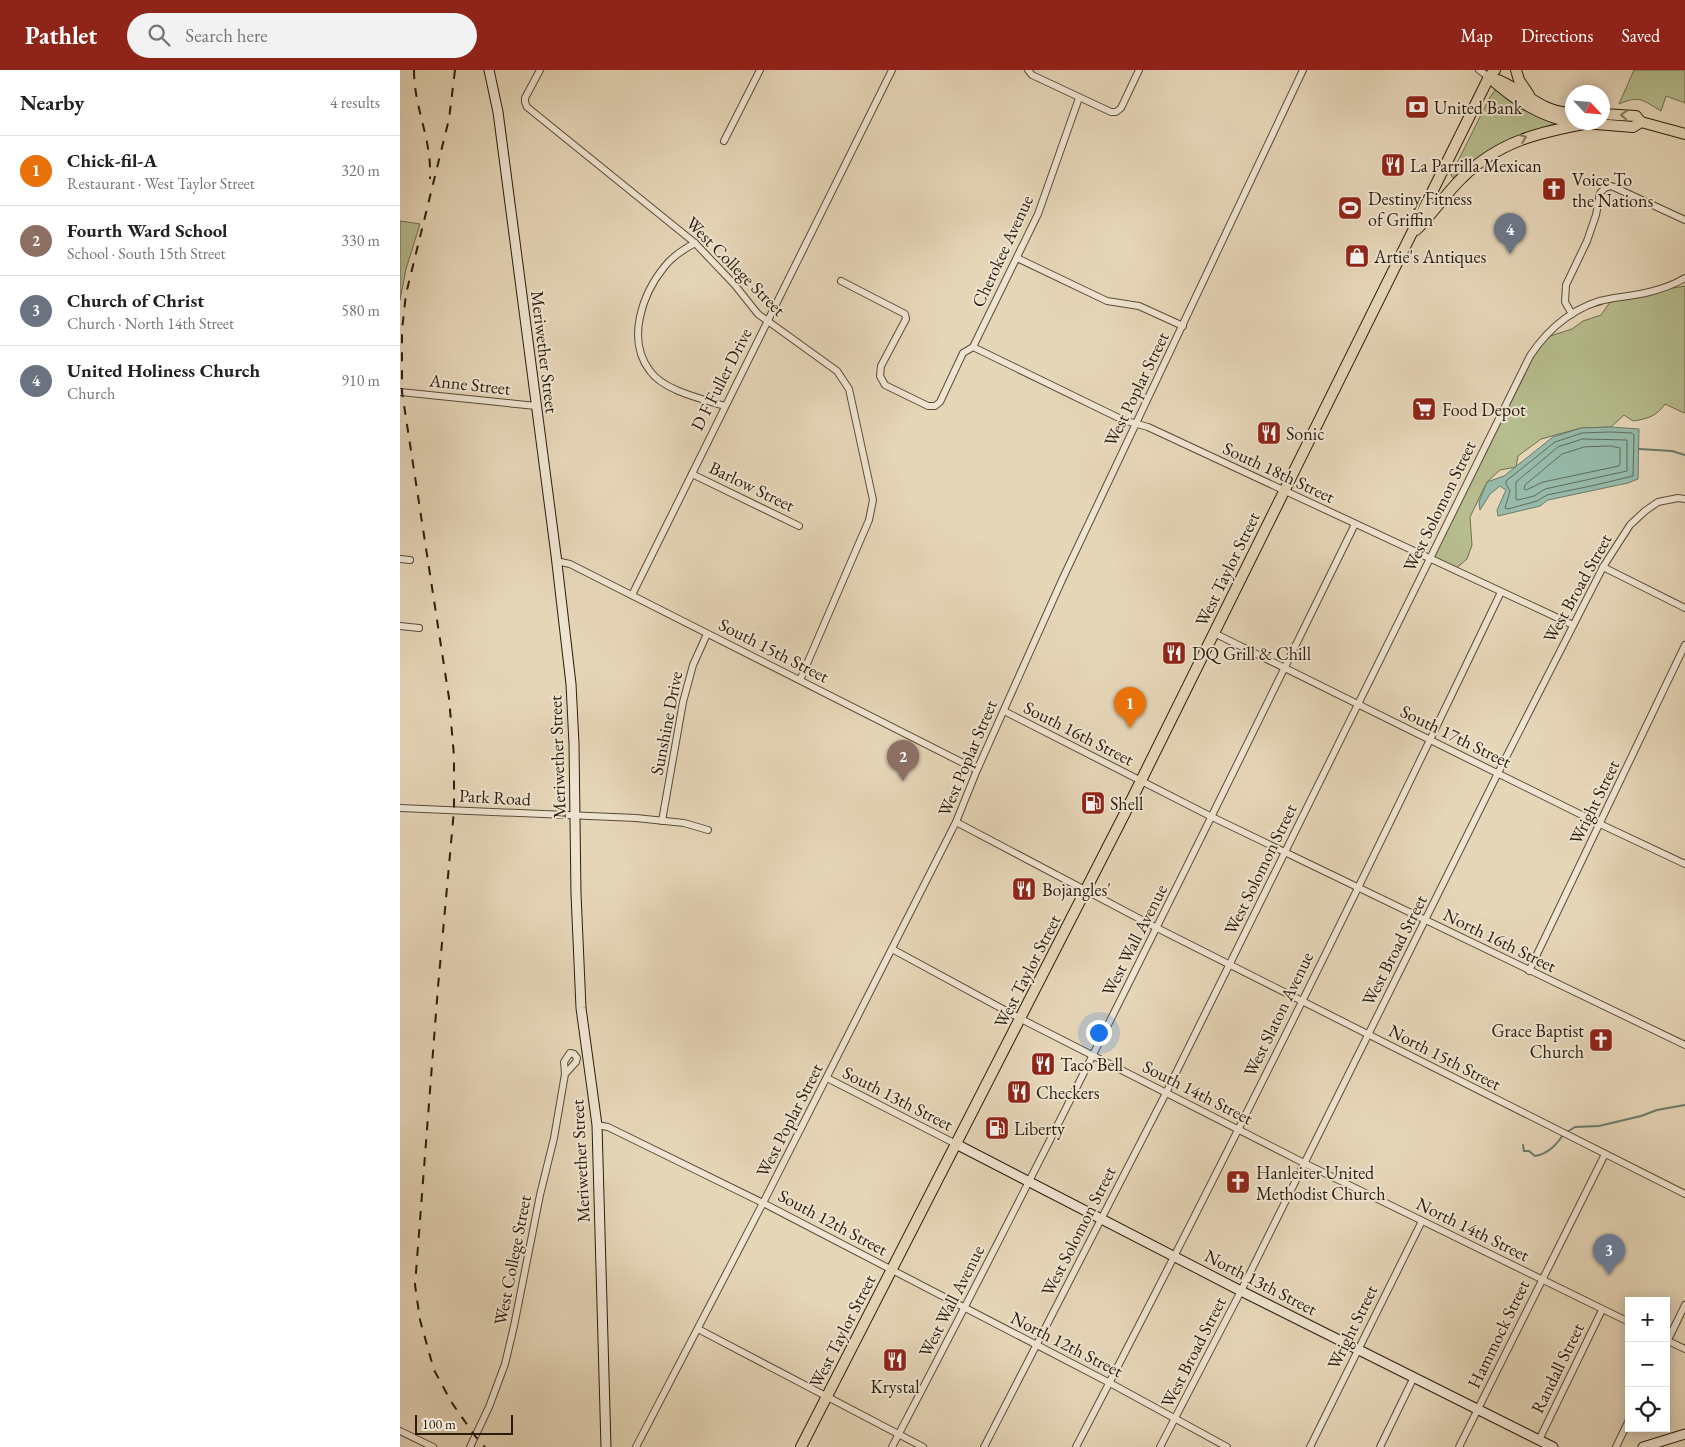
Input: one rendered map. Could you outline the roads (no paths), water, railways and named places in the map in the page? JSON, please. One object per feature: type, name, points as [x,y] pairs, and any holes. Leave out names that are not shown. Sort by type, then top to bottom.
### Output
[{"type":"main road","points":[[1516,70],[1519,80],[1533,100]]},
{"type":"main road","points":[[1491,72],[1543,107],[1565,112]]},
{"type":"main road","points":[[1491,72],[1501,88],[1532,109],[1565,120]]},
{"type":"main road","points":[[1409,238],[1491,72]]},
{"type":"main road","points":[[1610,114],[1636,116],[1641,122],[1685,134]]},
{"type":"main road","points":[[1610,125],[1634,127],[1641,122]]},
{"type":"main road","points":[[1409,238],[1462,178],[1492,154],[1519,140],[1539,133],[1565,128]]},
{"type":"main road","name":"West Taylor Street","points":[[801,1447],[1141,781],[1409,238]]},
{"type":"street","name":"Meriwether Street","points":[[489,70],[498,112],[571,684],[581,1008],[598,1125],[606,1447]]},
{"type":"street","name":"West College Street","points":[[540,70],[525,98],[527,107],[696,243],[734,284],[758,314],[837,370],[849,389],[873,500],[869,520],[800,680]]},
{"type":"street","points":[[724,141],[760,70]]},
{"type":"street","name":"D F Fuller Drive","points":[[632,595],[892,70]]},
{"type":"street","points":[[1028,70],[1032,75],[1111,112],[1116,112],[1121,108],[1139,70]]},
{"type":"street","name":"West Poplar Street","points":[[636,1447],[698,1330],[956,822],[977,770],[1062,580],[1303,70]]},
{"type":"street","points":[[1479,70],[1491,72]]},
{"type":"street","name":"Cherokee Avenue","points":[[841,281],[904,314],[906,319],[880,366],[880,376],[885,385],[928,406],[935,406],[940,402],[963,353],[973,347],[1038,214],[1079,98]]},
{"type":"street","points":[[1572,314],[1566,302],[1566,284],[1587,241],[1596,215],[1600,193],[1604,188],[1611,186],[1685,220]]},
{"type":"street","points":[[696,243],[682,250],[666,265],[652,285],[643,306],[637,332],[640,354],[650,372],[666,385],[688,395],[725,406]]},
{"type":"street","points":[[1017,258],[1107,301],[1139,306],[1183,326]]},
{"type":"street","name":"West Solomon Street","points":[[984,1447],[1166,1093],[1530,356],[1541,340],[1555,326],[1572,314],[1596,303],[1656,290],[1685,278]]},
{"type":"street","name":"South 18th Street","points":[[973,347],[1123,420],[1148,427],[1573,625]]},
{"type":"street","name":"Anne Street","points":[[400,392],[536,406]]},
{"type":"street","name":"Barlow Street","points":[[692,474],[798,526]]},
{"type":"street","name":"West Broad Street","points":[[1160,1447],[1241,1291],[1498,773],[1603,567],[1630,525],[1645,511],[1658,502],[1678,498],[1685,499]]},
{"type":"street","name":"West Wall Avenue","points":[[892,1447],[1093,1056],[1355,524]]},
{"type":"street","points":[[400,559],[410,560]]},
{"type":"street","name":"South 15th Street","points":[[556,561],[570,564],[977,770]]},
{"type":"street","points":[[1603,567],[1685,608]]},
{"type":"street","name":"West Slaton Avenue","points":[[1076,1447],[1238,1130],[1431,740],[1501,592]]},
{"type":"street","points":[[400,626],[419,628]]},
{"type":"street","name":"South 17th Street","points":[[1214,633],[1600,824],[1685,864]]},
{"type":"street","name":"Sunshine Drive","points":[[662,821],[684,696],[693,665],[707,634]]},
{"type":"street","name":"Wright Street","points":[[1529,970],[1685,645]]},
{"type":"street","name":"South 16th Street","points":[[1004,711],[1141,781]]},
{"type":"street","name":"North 16th Street","points":[[1141,781],[1358,888],[1685,1045]]},
{"type":"street","name":"Park Road","points":[[400,808],[628,817],[684,824],[708,830]]},
{"type":"street","points":[[956,822],[1086,890]]},
{"type":"street","name":"North 15th Street","points":[[1086,890],[1157,928],[1685,1194]]},
{"type":"street","name":"South 14th Street","points":[[892,949],[1021,1019],[1304,1163]]},
{"type":"street","name":"West College Street","points":[[470,1447],[489,1407],[507,1354],[540,1195],[554,1138],[565,1074]]},
{"type":"street","name":"South 13th Street","points":[[827,1078],[956,1144]]},
{"type":"street","name":"South 12th Street","points":[[598,1125],[608,1128],[763,1203],[891,1270]]},
{"type":"street","name":"North 13th Street","points":[[956,1144],[1241,1291],[1553,1447]]},
{"type":"street","name":"Hammock Street","points":[[1459,1447],[1606,1154]]},
{"type":"street","name":"North 14th Street","points":[[1304,1163],[1625,1320]]},
{"type":"street","name":"Wright Street","points":[[1310,1447],[1422,1221]]},
{"type":"street","name":"North 12th Street","points":[[891,1270],[1110,1383],[1227,1447]]},
{"type":"street","points":[[1670,1336],[1685,1305]]},
{"type":"street","name":"Randall Street","points":[[1539,1440],[1602,1310]]},
{"type":"street","points":[[698,1330],[923,1447]]},
{"type":"street","points":[[1670,1343],[1685,1350]]},
{"type":"street","points":[[1380,1447],[1414,1377]]},
{"type":"street","points":[[1616,1447],[1625,1428]]},
{"type":"street","points":[[400,1431],[433,1447]]},
{"type":"street","points":[[1643,1447],[1685,1434]]},
{"type":"water","points":[[1611,427],[1639,429],[1638,479],[1628,483],[1548,500],[1540,506],[1498,516],[1497,510],[1506,490],[1500,486],[1490,494],[1480,510],[1479,502],[1487,482],[1504,476],[1553,437],[1581,428]]},
{"type":"waterway","points":[[1639,449],[1672,451],[1685,455]]},
{"type":"waterway","points":[[1567,1132],[1575,1127],[1599,1126],[1641,1116],[1657,1110],[1685,1105]]},
{"type":"waterway","points":[[1523,1145],[1524,1151],[1529,1151],[1535,1156],[1540,1155],[1558,1142],[1563,1135]]},
{"type":"railway","points":[[414,70],[417,98],[428,150],[430,179]]},
{"type":"railway","points":[[455,70],[449,119],[406,294],[402,330],[402,392],[449,698],[454,756],[454,810],[415,1285],[420,1320],[434,1370],[452,1403],[485,1447]]},
{"type":"place","name":"United Bank","points":[[1417,107]]},
{"type":"place","name":"La Parrilla Mexican","points":[[1393,165]]},
{"type":"place","name":"Voice To the Nations","points":[[1554,189]]},
{"type":"place","name":"Destiny Fitness of Griffin","points":[[1350,208]]},
{"type":"place","name":"United Holiness Church","points":[[1510,254]]},
{"type":"place","name":"Artie's Antiques","points":[[1357,256]]},
{"type":"place","name":"Food Depot","points":[[1424,409]]},
{"type":"place","name":"Sonic","points":[[1269,433]]},
{"type":"place","name":"DQ Grill & Chill","points":[[1174,653]]},
{"type":"place","name":"Chick-fil-A","points":[[1130,728]]},
{"type":"place","name":"Fourth Ward School","points":[[903,781]]},
{"type":"place","name":"Shell","points":[[1093,803]]},
{"type":"place","name":"Bojangles'","points":[[1024,889]]},
{"type":"place","name":"Grace Baptist Church","points":[[1601,1040]]},
{"type":"place","name":"Taco Bell","points":[[1043,1064]]},
{"type":"place","name":"Checkers","points":[[1019,1092]]},
{"type":"place","name":"Liberty","points":[[997,1128]]},
{"type":"place","name":"Hanleiter United Methodist Church","points":[[1238,1182]]},
{"type":"place","name":"Church of Christ","points":[[1609,1275]]},
{"type":"place","name":"Krystal","points":[[895,1360]]}]
